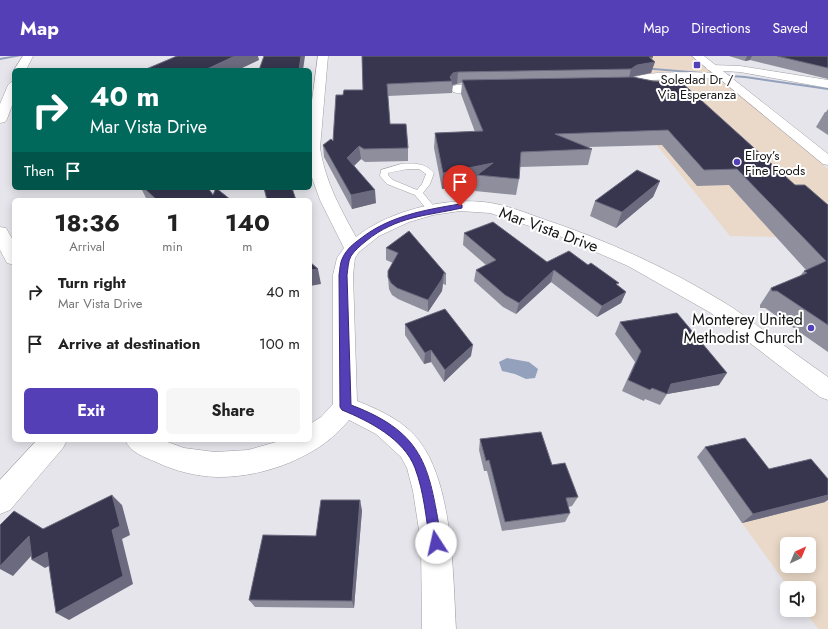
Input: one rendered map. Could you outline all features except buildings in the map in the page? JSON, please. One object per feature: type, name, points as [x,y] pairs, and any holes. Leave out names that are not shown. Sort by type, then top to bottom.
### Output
[{"type":"street","points":[[21,68],[28,56]]},
{"type":"street","points":[[323,56],[313,148],[314,163],[319,179],[353,248]]},
{"type":"street","points":[[697,56],[828,161]]},
{"type":"street","points":[[712,68],[740,69],[828,84]]},
{"type":"street","points":[[677,76],[695,82],[697,88]]},
{"type":"street","points":[[631,84],[635,80],[642,78],[721,76]]},
{"type":"street","points":[[602,85],[631,84],[646,90]]},
{"type":"street","points":[[710,88],[735,87]]},
{"type":"street","points":[[457,89],[500,88]]},
{"type":"street","points":[[0,119],[12,90]]},
{"type":"street","name":"Mar Vista Drive","points":[[346,407],[343,275],[346,258],[353,248],[373,232],[389,224],[432,210],[460,206],[474,206],[510,213],[563,231],[635,262],[718,308],[828,390]]},
{"type":"street","points":[[0,232],[12,255]]},
{"type":"street","points":[[312,437],[330,425],[346,407],[368,416],[385,426],[410,449],[420,465],[427,491],[436,543],[439,629]]},
{"type":"street","points":[[0,500],[52,442]]},
{"type":"street","points":[[141,442],[153,449],[182,460],[218,466],[249,462],[277,455],[303,442]]},
{"type":"lane","points":[[418,193],[424,189],[428,179],[430,173],[427,168],[400,167],[389,169],[384,172],[384,176],[390,182],[418,193],[432,210]]},
{"type":"shaded area","points":[[585,56],[698,56],[828,169],[828,238],[730,236]]},
{"type":"shaded area","points":[[828,501],[828,629],[818,629],[809,617],[816,617],[816,581],[784,581],[742,523]]},
{"type":"water","points":[[507,358],[529,362],[538,369],[535,378],[526,379],[515,374],[502,371],[499,362]]},
{"type":"waterway","points":[[0,59],[19,56]]},
{"type":"waterway","points":[[642,68],[702,73]]},
{"type":"waterway","points":[[718,75],[745,77],[828,89]]},
{"type":"place","name":"Soledad Dr / Via Esperanza","points":[[697,65]]},
{"type":"place","name":"Elroy’s Fine Foods","points":[[737,162]]},
{"type":"place","name":"Monterey United Methodist Church","points":[[811,328]]},
{"type":"route","points":[[436,543],[427,491],[420,465],[410,449],[385,426],[368,416],[346,407],[343,275],[346,258],[353,248],[373,232],[403,218],[432,210],[460,206]]}]
